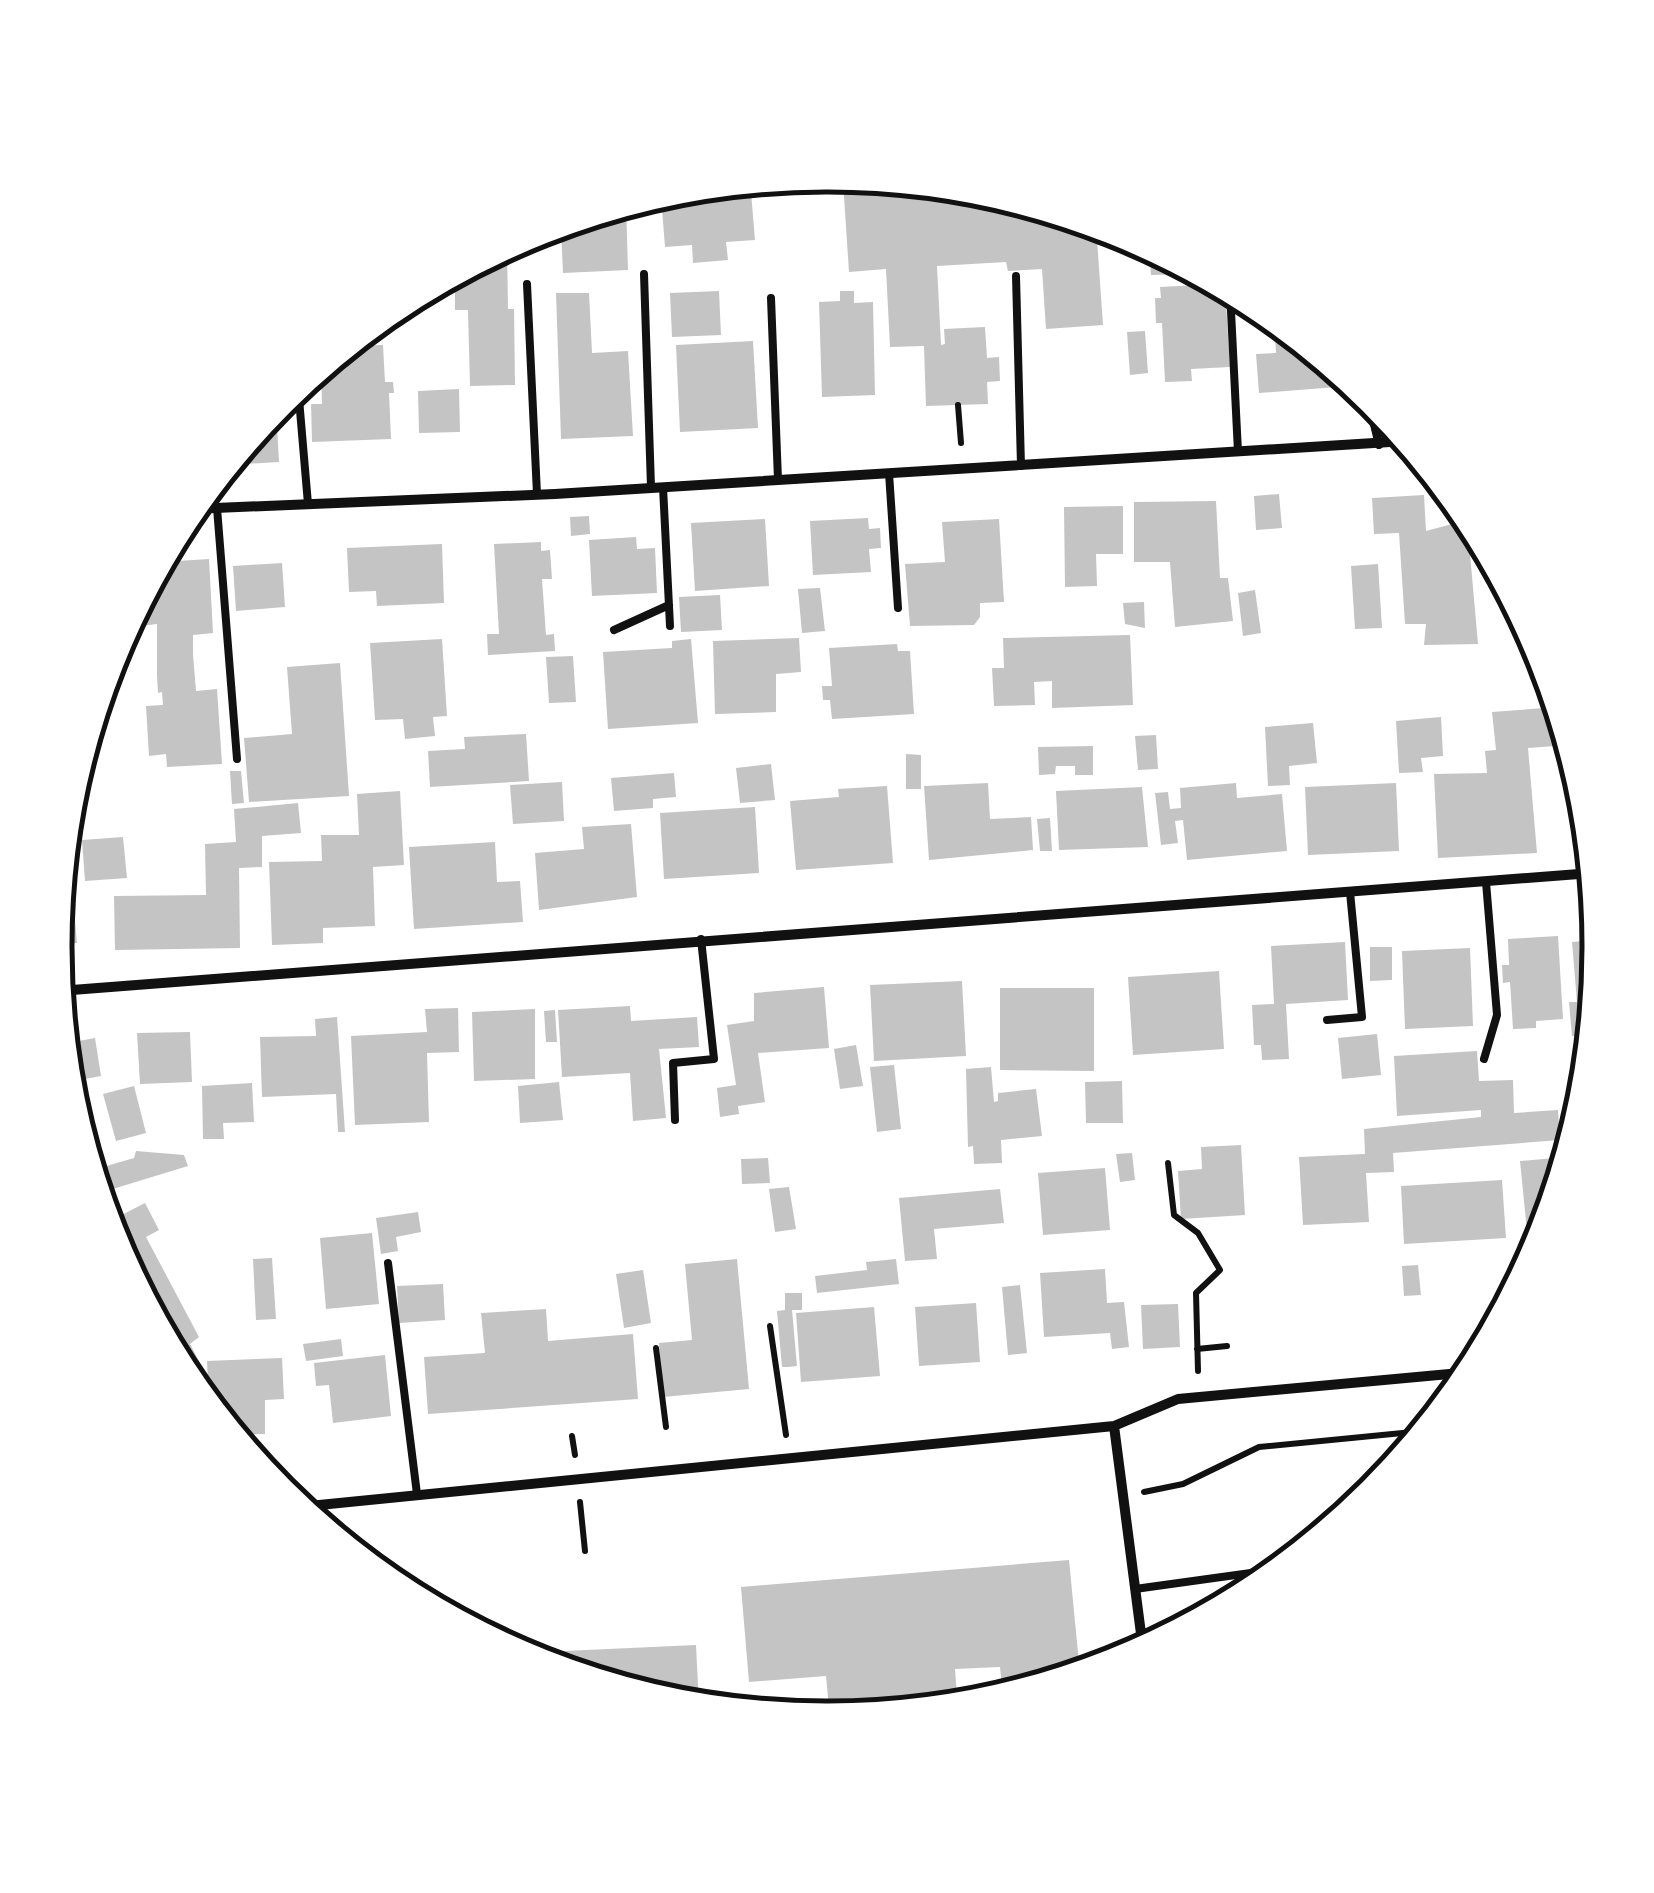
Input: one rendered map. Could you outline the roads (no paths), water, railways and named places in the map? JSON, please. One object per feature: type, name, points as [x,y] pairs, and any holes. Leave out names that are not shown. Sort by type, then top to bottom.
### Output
[{"type":"street","points":[[213,508],[537,494],[1390,444]]},
{"type":"street","points":[[74,990],[1578,875]]},
{"type":"street","points":[[320,1505],[1114,1426],[1178,1399],[1448,1374]]},
{"type":"street","points":[[1114,1426],[1141,1632]]},
{"type":"lane","points":[[644,274],[670,626]]},
{"type":"lane","points":[[1016,276],[1022,466]]},
{"type":"lane","points":[[527,284],[537,494]]},
{"type":"lane","points":[[770,298],[778,480]]},
{"type":"lane","points":[[1231,310],[1238,452]]},
{"type":"lane","points":[[300,407],[308,504]]},
{"type":"lane","points":[[1375,428],[1379,446]]},
{"type":"lane","points":[[889,473],[898,608]]},
{"type":"lane","points":[[218,508],[237,759]]},
{"type":"lane","points":[[614,630],[669,605]]},
{"type":"lane","points":[[1484,1059],[1497,1015],[1486,882]]},
{"type":"lane","points":[[1327,1020],[1362,1018],[1350,892]]},
{"type":"lane","points":[[675,1120],[673,1063],[714,1059],[700,940]]},
{"type":"lane","points":[[388,1263],[417,1494]]},
{"type":"lane","points":[[1135,1590],[1246,1574]]}]
